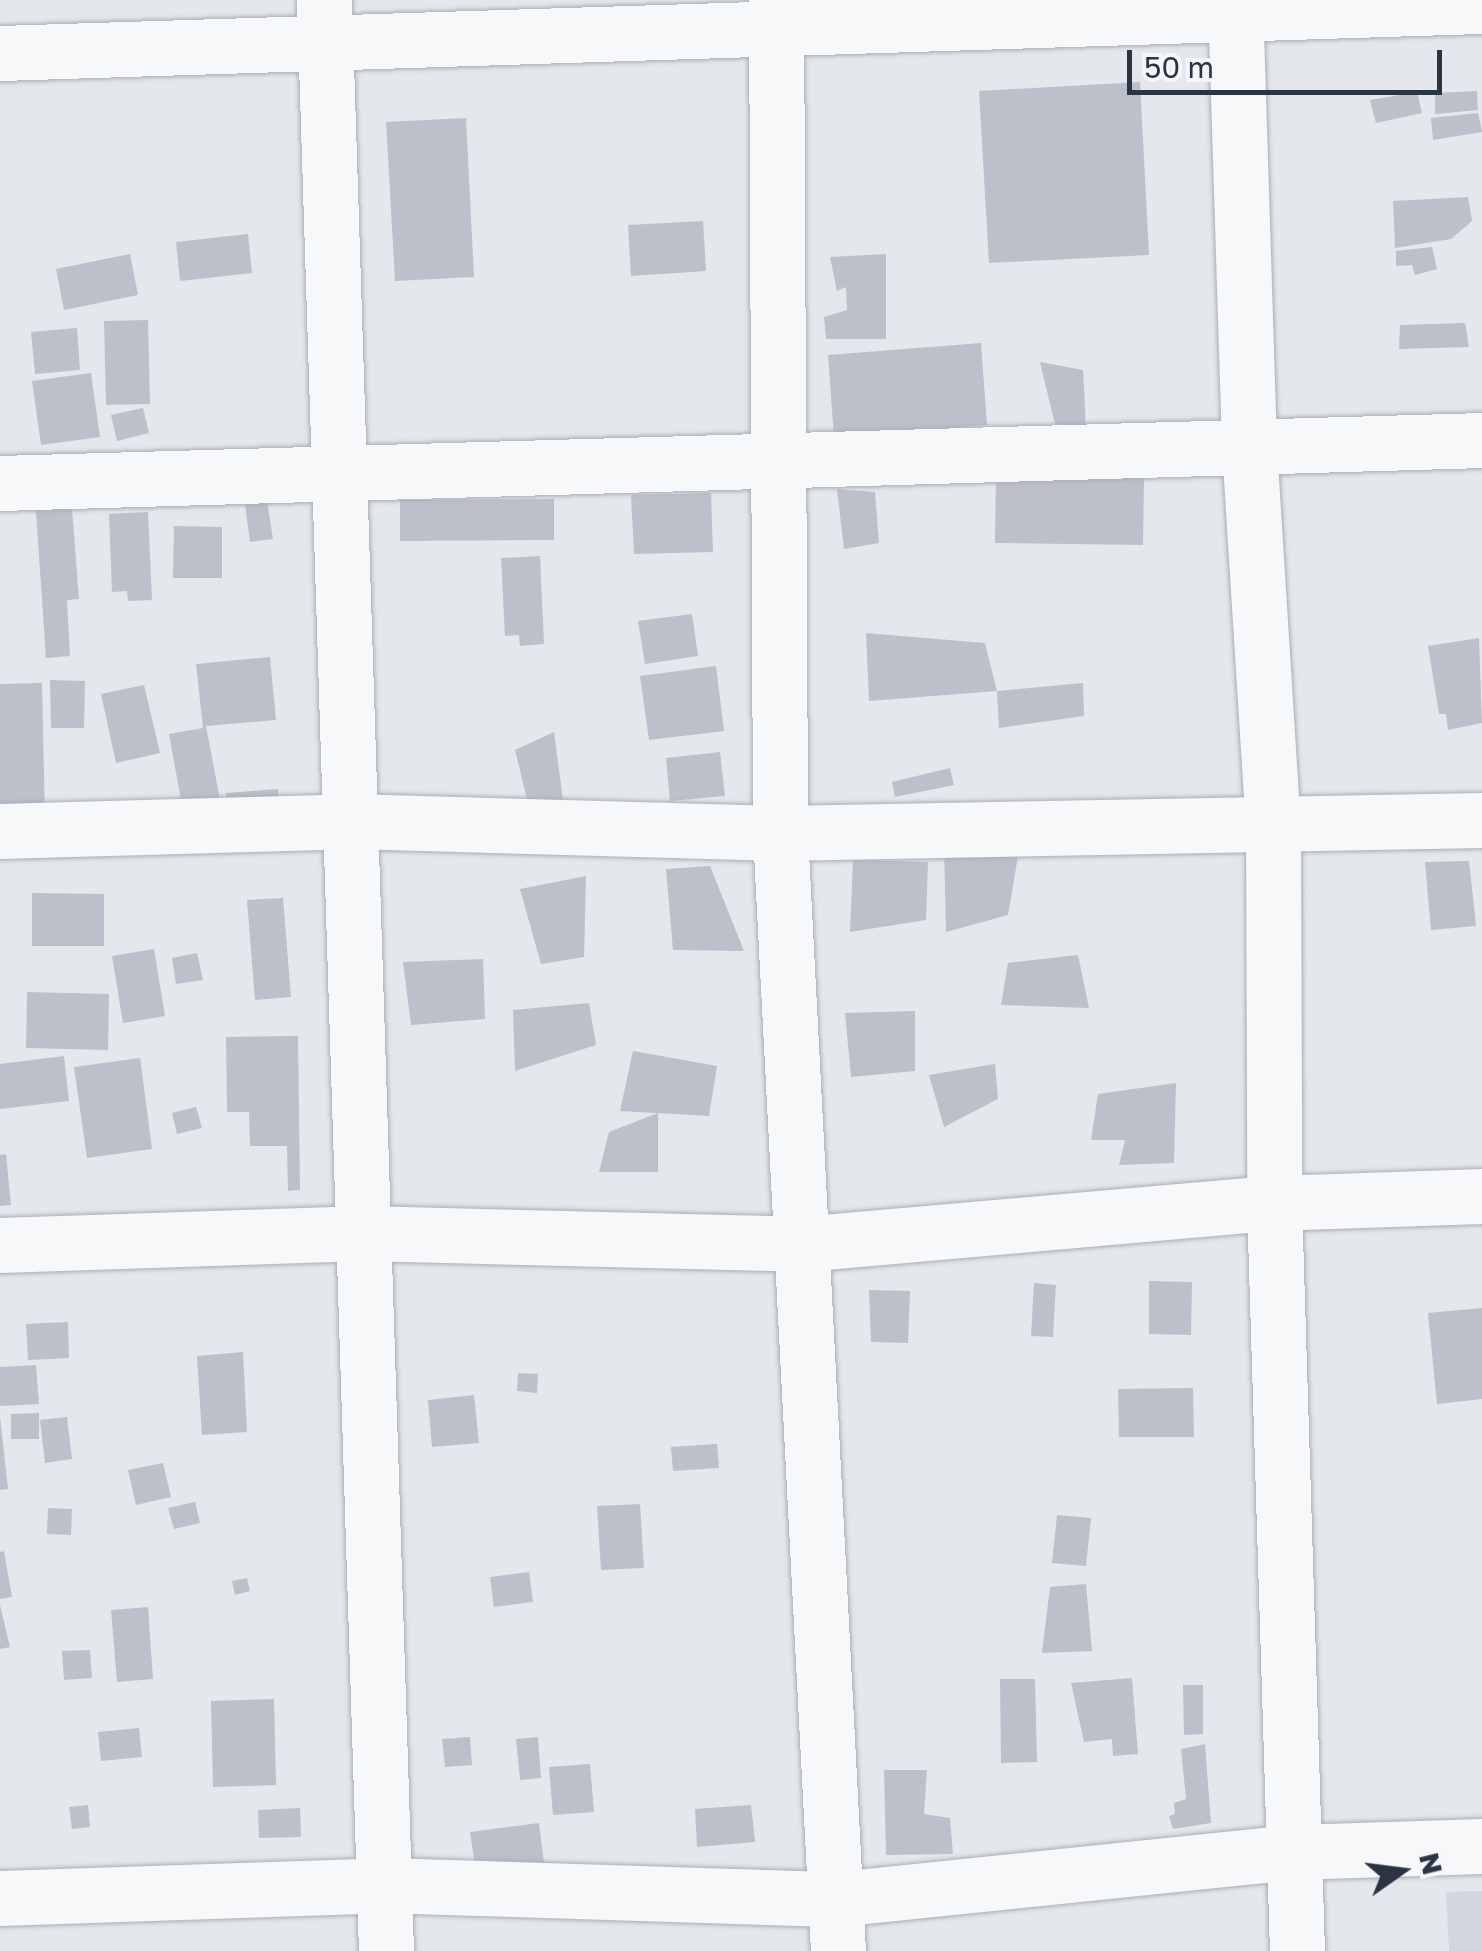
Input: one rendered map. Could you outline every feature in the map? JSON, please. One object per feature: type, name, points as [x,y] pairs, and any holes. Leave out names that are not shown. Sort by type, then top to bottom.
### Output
[{"type":"street","points":[[0,54],[325,22],[1482,6]]},
{"type":"street","points":[[1236,7],[1249,447],[1273,824],[1274,1203],[1297,1951]]},
{"type":"street","points":[[776,14],[780,833],[837,1925]]},
{"type":"street","points":[[325,22],[386,1951]]},
{"type":"street","points":[[0,483],[1482,440]]},
{"type":"street","points":[[0,832],[350,821],[780,833],[1482,820]]},
{"type":"street","points":[[0,1244],[363,1232],[801,1244],[1274,1203],[1482,1196]]},
{"type":"street","points":[[0,1898],[384,1884],[837,1925],[1294,1852],[1482,1846]]},
{"type":"shaded area","points":[[1482,1891],[1482,1951],[1449,1951],[1446,1892]]},
{"type":"building","points":[[1140,82],[1149,255],[989,263],[979,91]]},
{"type":"building","points":[[1477,91],[1478,110],[1435,114],[1435,93]]},
{"type":"building","points":[[1417,92],[1422,113],[1376,123],[1370,100]]},
{"type":"building","points":[[1478,113],[1482,132],[1433,140],[1431,118]]},
{"type":"building","points":[[466,118],[474,277],[395,281],[386,122]]},
{"type":"building","points":[[1468,197],[1472,221],[1451,239],[1395,248],[1393,201]]},
{"type":"building","points":[[703,221],[706,271],[631,276],[628,225]]},
{"type":"building","points":[[248,234],[252,273],[180,281],[176,242]]},
{"type":"building","points":[[1432,247],[1437,269],[1415,275],[1412,265],[1396,266],[1396,251]]},
{"type":"building","points":[[130,254],[138,295],[64,310],[56,269]]},
{"type":"building","points":[[886,254],[886,339],[826,339],[824,317],[847,310],[846,287],[837,291],[830,257]]},
{"type":"building","points":[[148,320],[150,404],[106,405],[104,321]]},
{"type":"building","points":[[1465,323],[1469,347],[1399,349],[1400,325]]},
{"type":"building","points":[[77,328],[80,370],[35,374],[31,332]]},
{"type":"building","points":[[981,343],[987,425],[834,438],[828,355]]},
{"type":"building","points":[[1040,362],[1083,370],[1086,428],[1055,424]]},
{"type":"building","points":[[91,373],[100,437],[41,445],[32,381]]},
{"type":"building","points":[[143,408],[149,433],[117,441],[111,415]]},
{"type":"building","points":[[996,473],[1144,475],[1143,545],[995,543]]},
{"type":"building","points":[[837,489],[875,492],[879,543],[844,549]]},
{"type":"building","points":[[711,493],[713,552],[634,554],[631,495]]},
{"type":"building","points":[[71,496],[79,599],[67,600],[70,656],[46,658],[35,498]]},
{"type":"building","points":[[554,499],[554,540],[400,541],[400,500]]},
{"type":"building","points":[[267,501],[273,539],[250,542],[245,504]]},
{"type":"building","points":[[148,512],[152,600],[128,601],[127,591],[112,592],[109,514]]},
{"type":"building","points":[[174,526],[222,527],[222,578],[173,578]]},
{"type":"building","points":[[540,556],[544,644],[520,646],[519,635],[505,636],[501,558]]},
{"type":"building","points":[[692,614],[698,656],[645,664],[638,621]]},
{"type":"building","points":[[866,633],[985,643],[997,691],[869,701]]},
{"type":"building","points":[[1479,638],[1482,723],[1448,730],[1446,714],[1439,714],[1428,646]]},
{"type":"building","points":[[270,657],[276,720],[206,726],[221,805],[183,811],[169,734],[203,728],[196,664]]},
{"type":"building","points":[[716,666],[724,731],[649,740],[640,676]]},
{"type":"building","points":[[50,680],[85,681],[84,728],[51,728]]},
{"type":"building","points":[[42,683],[45,821],[0,822],[0,684]]},
{"type":"building","points":[[1083,683],[1084,716],[999,728],[997,691]]},
{"type":"building","points":[[144,685],[160,753],[116,763],[101,694]]},
{"type":"building","points":[[554,732],[563,800],[528,803],[515,750]]},
{"type":"building","points":[[720,752],[725,796],[670,801],[666,758]]},
{"type":"building","points":[[950,768],[954,785],[895,797],[892,782]]},
{"type":"building","points":[[278,789],[279,807],[227,812],[226,793]]},
{"type":"building","points":[[1020,844],[1008,915],[946,932],[944,846]]},
{"type":"building","points":[[853,860],[928,862],[926,920],[850,932]]},
{"type":"building","points":[[1469,861],[1476,926],[1431,930],[1425,862]]},
{"type":"building","points":[[710,866],[744,951],[673,950],[666,869]]},
{"type":"building","points":[[586,876],[584,957],[541,964],[520,889]]},
{"type":"building","points":[[32,893],[104,894],[104,946],[32,946]]},
{"type":"building","points":[[283,898],[291,997],[255,1000],[247,900]]},
{"type":"building","points":[[154,949],[165,1016],[123,1023],[112,956]]},
{"type":"building","points":[[197,953],[203,980],[176,984],[172,958]]},
{"type":"building","points":[[1078,955],[1089,1008],[1001,1005],[1008,963]]},
{"type":"building","points":[[483,959],[485,1019],[411,1025],[403,962]]},
{"type":"building","points":[[27,992],[109,994],[108,1050],[26,1048]]},
{"type":"building","points":[[589,1003],[596,1045],[515,1071],[513,1010]]},
{"type":"building","points":[[915,1011],[915,1071],[851,1077],[845,1013]]},
{"type":"building","points":[[298,1036],[300,1190],[288,1191],[287,1146],[250,1146],[249,1112],[227,1112],[226,1037]]},
{"type":"building","points":[[633,1051],[717,1066],[709,1116],[620,1111]]},
{"type":"building","points":[[64,1056],[69,1101],[0,1109],[0,1064]]},
{"type":"building","points":[[140,1058],[152,1149],[87,1158],[74,1067]]},
{"type":"building","points":[[995,1064],[998,1099],[944,1127],[929,1075]]},
{"type":"building","points":[[1176,1083],[1174,1163],[1119,1165],[1125,1140],[1091,1140],[1098,1094]]},
{"type":"building","points":[[196,1107],[202,1128],[177,1134],[172,1113]]},
{"type":"building","points":[[658,1113],[658,1172],[599,1172],[609,1132]]},
{"type":"building","points":[[6,1154],[11,1205],[0,1206],[0,1155]]},
{"type":"building","points":[[1149,1281],[1192,1282],[1191,1335],[1149,1334]]},
{"type":"building","points":[[1034,1283],[1056,1285],[1053,1337],[1031,1336]]},
{"type":"building","points":[[869,1290],[910,1291],[908,1343],[871,1342]]},
{"type":"building","points":[[1482,1308],[1482,1399],[1437,1404],[1428,1313]]},
{"type":"building","points":[[68,1322],[69,1358],[28,1360],[26,1324]]},
{"type":"building","points":[[243,1352],[247,1432],[202,1435],[197,1356]]},
{"type":"building","points":[[36,1365],[39,1404],[0,1406],[0,1367]]},
{"type":"building","points":[[518,1373],[538,1374],[537,1393],[517,1391]]},
{"type":"building","points":[[1193,1388],[1194,1437],[1119,1437],[1118,1389]]},
{"type":"building","points":[[474,1395],[479,1443],[432,1447],[428,1400]]},
{"type":"building","points":[[39,1413],[39,1439],[11,1439],[11,1414]]},
{"type":"building","points":[[0,1417],[8,1489],[0,1490]]},
{"type":"building","points":[[67,1417],[72,1459],[45,1463],[40,1420]]},
{"type":"building","points":[[717,1444],[719,1468],[673,1471],[671,1447]]},
{"type":"building","points":[[163,1463],[171,1497],[136,1505],[128,1470]]},
{"type":"building","points":[[195,1502],[200,1523],[174,1529],[168,1508]]},
{"type":"building","points":[[640,1504],[644,1568],[601,1570],[597,1506]]},
{"type":"building","points":[[48,1508],[72,1509],[71,1535],[47,1534]]},
{"type":"building","points":[[1057,1515],[1091,1518],[1086,1566],[1052,1563]]},
{"type":"building","points":[[4,1551],[12,1597],[0,1599],[0,1552]]},
{"type":"building","points":[[529,1572],[533,1602],[494,1607],[490,1577]]},
{"type":"building","points":[[247,1578],[250,1591],[235,1595],[232,1581]]},
{"type":"building","points":[[1086,1584],[1092,1651],[1042,1653],[1050,1587]]},
{"type":"building","points":[[0,1605],[10,1647],[0,1649]]},
{"type":"building","points":[[148,1607],[153,1679],[117,1682],[111,1610]]},
{"type":"building","points":[[90,1650],[92,1678],[64,1680],[62,1651]]},
{"type":"building","points":[[1132,1678],[1138,1754],[1113,1756],[1112,1739],[1084,1742],[1071,1683]]},
{"type":"building","points":[[1000,1679],[1035,1679],[1037,1762],[1001,1763]]},
{"type":"building","points":[[1183,1685],[1203,1685],[1203,1734],[1184,1735]]},
{"type":"building","points":[[274,1699],[276,1785],[213,1787],[211,1701]]},
{"type":"building","points":[[139,1728],[142,1757],[101,1761],[98,1732]]},
{"type":"building","points":[[470,1737],[472,1765],[445,1767],[442,1739]]},
{"type":"building","points":[[538,1737],[541,1778],[520,1780],[516,1739]]},
{"type":"building","points":[[1205,1744],[1211,1823],[1173,1829],[1169,1816],[1175,1814],[1174,1803],[1186,1799],[1181,1749]]},
{"type":"building","points":[[590,1764],[594,1812],[553,1815],[549,1767]]},
{"type":"building","points":[[884,1770],[927,1770],[924,1814],[950,1818],[953,1854],[886,1855]]},
{"type":"building","points":[[88,1805],[90,1827],[72,1829],[69,1807]]},
{"type":"building","points":[[751,1805],[755,1842],[697,1847],[695,1809]]},
{"type":"building","points":[[300,1808],[301,1837],[259,1838],[258,1810]]},
{"type":"building","points":[[539,1823],[544,1863],[476,1871],[470,1832]]}]
